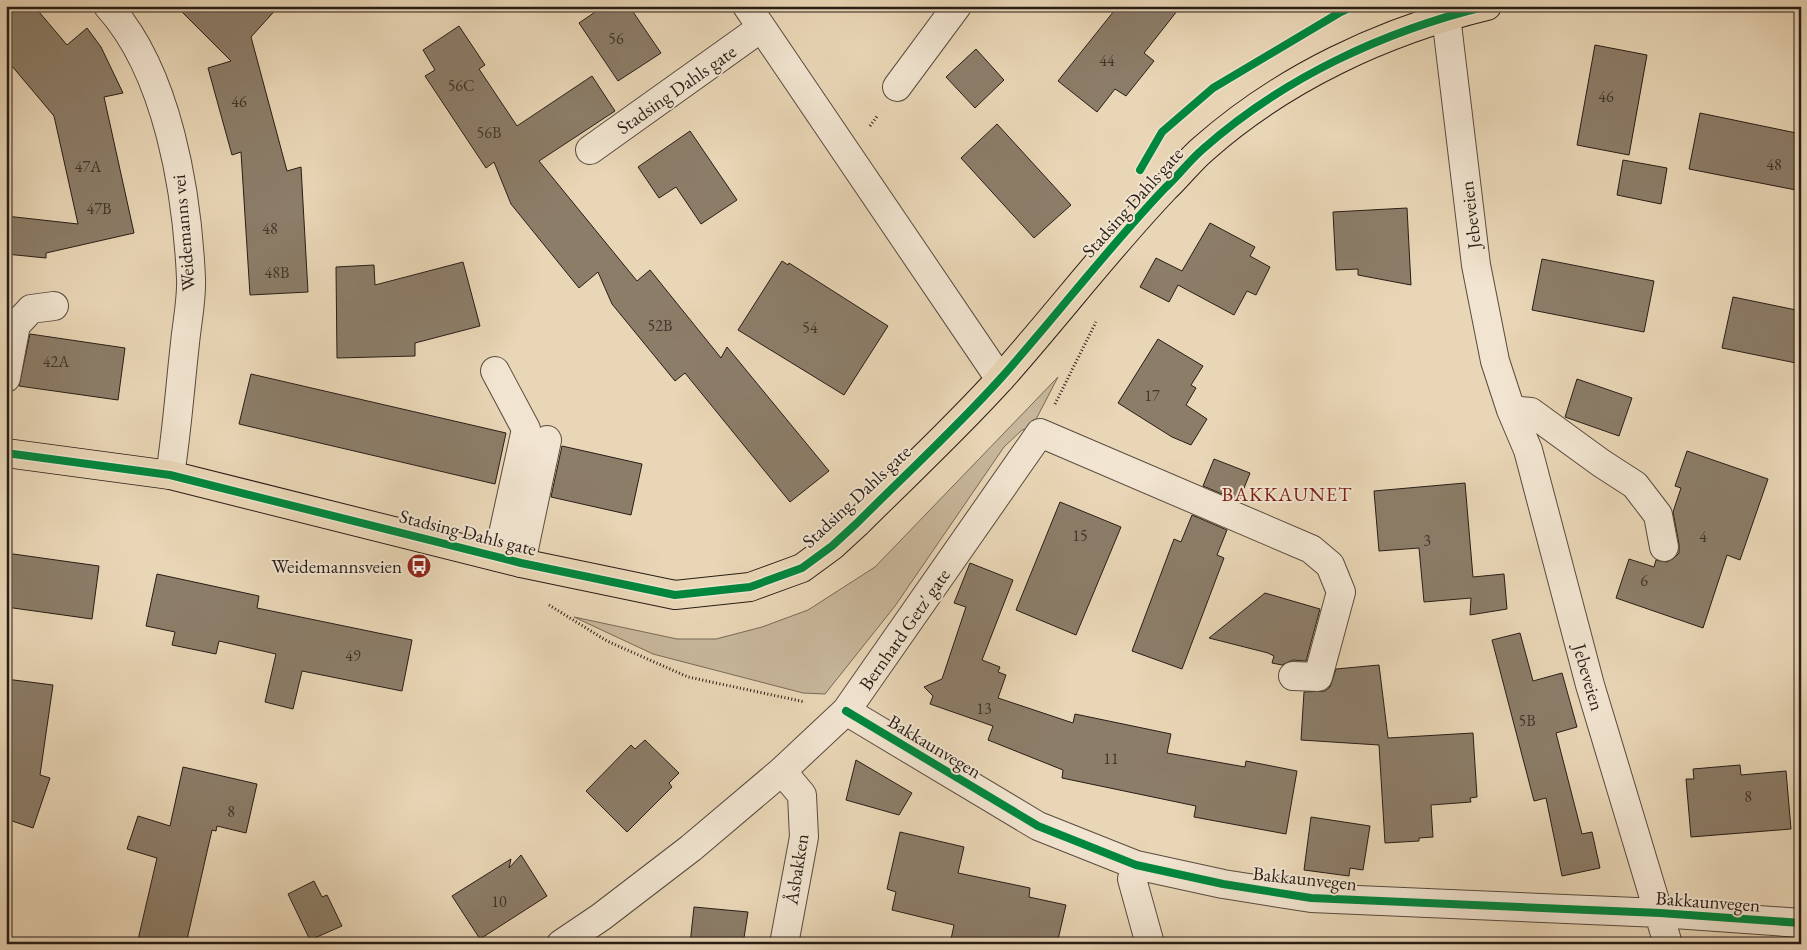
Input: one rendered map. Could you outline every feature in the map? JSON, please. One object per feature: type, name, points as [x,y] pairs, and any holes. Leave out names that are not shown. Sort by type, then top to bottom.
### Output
[{"type":"main road","name":"Stadsing Dahls gate","points":[[6,453],[170,475],[510,560],[675,596],[750,587],[802,568],[832,546],[857,523],[1000,378],[1132,222],[1202,150],[1261,104],[1325,65],[1384,39],[1446,16],[1487,6]]},
{"type":"street","name":"Weidemanns vei","points":[[108,6],[140,51],[157,90],[170,134],[183,200],[191,280],[170,475]]},
{"type":"street","points":[[897,88],[957,6]]},
{"type":"street","name":"Jebeveien","points":[[1446,16],[1476,266],[1495,362],[1511,410],[1528,450],[1590,685],[1668,944]]},
{"type":"street","name":"Stadsing Dahls gate","points":[[590,150],[754,17],[1000,378]]},
{"type":"street","points":[[6,378],[16,325],[31,309],[54,306]]},
{"type":"street","points":[[495,371],[526,429],[510,560]]},
{"type":"street","points":[[1511,410],[1531,412],[1600,463],[1635,485],[1658,515],[1664,547]]},
{"type":"street","points":[[1040,433],[1311,549],[1330,565],[1341,592],[1318,677],[1293,676]]},
{"type":"street","name":"Bernhard Getz' gate","points":[[561,944],[601,918],[683,854],[782,771],[846,711],[1040,433]]},
{"type":"street","points":[[510,560],[547,440]]},
{"type":"street","name":"Bakkaunvegen","points":[[846,711],[1038,826],[1136,865],[1223,884],[1311,898],[1660,913],[1801,923]]},
{"type":"street","name":"Åsbakken","points":[[782,771],[802,795],[804,837],[784,944]]},
{"type":"street","points":[[1136,865],[1132,879],[1150,944]]},
{"type":"path","points":[[1040,433],[1096,320]]},
{"type":"path","points":[[548,605],[607,641],[688,677],[846,711]]},
{"type":"shaded area","points":[[1058,377],[1032,427],[1022,430],[1004,447],[895,606],[825,694],[803,693],[653,654],[574,617],[677,639],[716,639],[762,627],[808,610],[875,567]]},
{"type":"building","points":[[6,6],[34,6],[67,45],[87,28],[101,47],[123,93],[104,97],[134,233],[46,253],[46,258],[6,254],[6,216],[78,224],[54,116],[6,59]]},
{"type":"building","points":[[176,6],[279,6],[251,37],[287,171],[301,167],[308,292],[250,295],[241,152],[232,155],[208,68],[231,61]]},
{"type":"building","points":[[604,6],[629,6],[661,53],[618,81],[579,23]]},
{"type":"building","points":[[1118,6],[1181,6],[1144,53],[1154,61],[1126,96],[1115,89],[1097,112],[1058,81]]},
{"type":"building","points":[[459,26],[485,65],[479,69],[517,126],[592,76],[615,111],[539,161],[637,281],[650,270],[721,358],[727,347],[829,471],[790,502],[685,373],[675,381],[612,304],[598,272],[579,288],[511,204],[494,162],[486,168],[425,76],[435,70],[423,50]]},
{"type":"building","points":[[1595,45],[1647,55],[1629,155],[1577,145]]},
{"type":"building","points":[[976,49],[1004,80],[975,108],[946,77]]},
{"type":"building","points":[[1700,113],[1801,134],[1801,191],[1689,169]]},
{"type":"building","points":[[997,124],[1071,205],[1034,238],[961,158]]},
{"type":"building","points":[[690,131],[737,200],[701,224],[676,187],[659,198],[638,167]]},
{"type":"building","points":[[1623,160],[1667,168],[1661,204],[1617,195]]},
{"type":"building","points":[[1407,208],[1411,285],[1358,275],[1358,269],[1336,270],[1333,212]]},
{"type":"building","points":[[1210,223],[1255,247],[1250,256],[1270,267],[1256,295],[1247,291],[1234,315],[1178,285],[1169,302],[1140,287],[1156,258],[1182,271]]},
{"type":"building","points":[[1542,259],[1654,281],[1644,332],[1532,310]]},
{"type":"building","points":[[782,261],[788,265],[789,263],[888,326],[844,395],[738,330]]},
{"type":"building","points":[[463,262],[480,326],[415,343],[415,356],[337,358],[336,267],[374,265],[375,285]]},
{"type":"building","points":[[1733,297],[1801,311],[1801,364],[1722,348]]},
{"type":"building","points":[[30,334],[125,348],[118,400],[19,386]]},
{"type":"building","points":[[1158,339],[1203,366],[1191,385],[1196,388],[1186,405],[1207,419],[1191,445],[1172,437],[1118,403]]},
{"type":"building","points":[[251,374],[506,433],[495,484],[239,424]]},
{"type":"building","points":[[1577,379],[1632,398],[1619,436],[1565,417]]},
{"type":"building","points":[[562,446],[642,464],[631,515],[551,497]]},
{"type":"building","points":[[1687,451],[1768,479],[1740,560],[1727,555],[1703,628],[1616,598],[1629,559],[1654,567],[1656,560],[1667,562],[1679,553],[1673,512],[1681,488],[1675,486]]},
{"type":"building","points":[[1214,459],[1250,473],[1239,501],[1203,486]]},
{"type":"building","points":[[1465,483],[1473,577],[1504,574],[1507,609],[1470,615],[1471,598],[1424,602],[1419,548],[1379,551],[1374,491]]},
{"type":"building","points":[[1060,502],[1121,527],[1076,635],[1016,610]]},
{"type":"building","points":[[1192,515],[1227,530],[1217,555],[1224,558],[1182,669],[1132,651],[1174,539],[1181,542]]},
{"type":"building","points":[[6,553],[99,566],[92,619],[6,607]]},
{"type":"building","points":[[970,563],[1013,580],[982,660],[1000,667],[998,672],[1006,675],[998,698],[1073,723],[1075,714],[1171,734],[1167,753],[1245,767],[1246,761],[1297,771],[1286,834],[1194,817],[1196,806],[1062,778],[1063,770],[988,740],[993,726],[930,704],[933,696],[924,687],[942,679],[966,607],[954,603]]},
{"type":"building","points":[[157,574],[259,596],[257,608],[412,640],[402,691],[302,671],[293,709],[265,702],[276,654],[219,641],[216,654],[172,645],[175,632],[146,626]]},
{"type":"building","points":[[1265,593],[1320,609],[1306,661],[1293,660],[1282,665],[1272,663],[1274,656],[1268,653],[1209,638]]},
{"type":"building","points":[[1520,633],[1533,681],[1562,673],[1577,727],[1556,733],[1582,834],[1592,832],[1600,868],[1562,876],[1546,798],[1534,801],[1492,640]]},
{"type":"building","points":[[1379,665],[1388,738],[1473,733],[1477,797],[1470,798],[1471,802],[1431,805],[1433,837],[1419,838],[1419,841],[1385,843],[1379,745],[1301,740],[1304,692],[1325,691],[1330,687],[1336,669]]},
{"type":"building","points":[[6,679],[53,685],[40,775],[50,778],[33,828],[6,819]]},
{"type":"building","points":[[645,740],[679,773],[669,783],[672,787],[627,832],[586,791],[631,745],[635,749]]},
{"type":"building","points":[[856,760],[912,793],[899,815],[846,800]]},
{"type":"building","points":[[1740,765],[1741,775],[1786,771],[1791,829],[1691,837],[1686,779],[1694,779],[1693,769]]},
{"type":"building","points":[[183,767],[257,784],[246,833],[217,826],[216,831],[212,830],[186,944],[137,944],[157,858],[127,849],[138,816],[170,826]]},
{"type":"building","points":[[1311,817],[1370,826],[1363,870],[1350,868],[1349,876],[1304,870]]},
{"type":"building","points":[[900,832],[964,847],[958,873],[1030,888],[1029,897],[1066,905],[1057,944],[950,944],[954,925],[892,910],[896,892],[887,889]]},
{"type":"building","points":[[521,855],[547,896],[480,939],[452,896],[511,859],[509,868]]},
{"type":"building","points":[[314,881],[322,897],[327,895],[342,926],[310,940],[288,894]]},
{"type":"building","points":[[694,907],[748,912],[743,944],[690,944]]},
{"type":"cycle path","points":[[1140,170],[1162,132],[1213,88],[1354,6]]},
{"type":"cycle path","points":[[6,453],[170,475],[521,563],[675,595],[750,587],[802,568],[832,546],[857,523],[984,397],[1165,188],[1198,154],[1234,123],[1267,100],[1336,60],[1410,29],[1487,6]]},
{"type":"cycle path","points":[[846,711],[1038,826],[1136,865],[1223,884],[1311,898],[1660,913],[1801,923]]},
{"type":"place","name":"Weidemannsveien","points":[[419,566]]},
{"type":"district","name":"BAKKAUNET","points":[[1287,494]]}]
